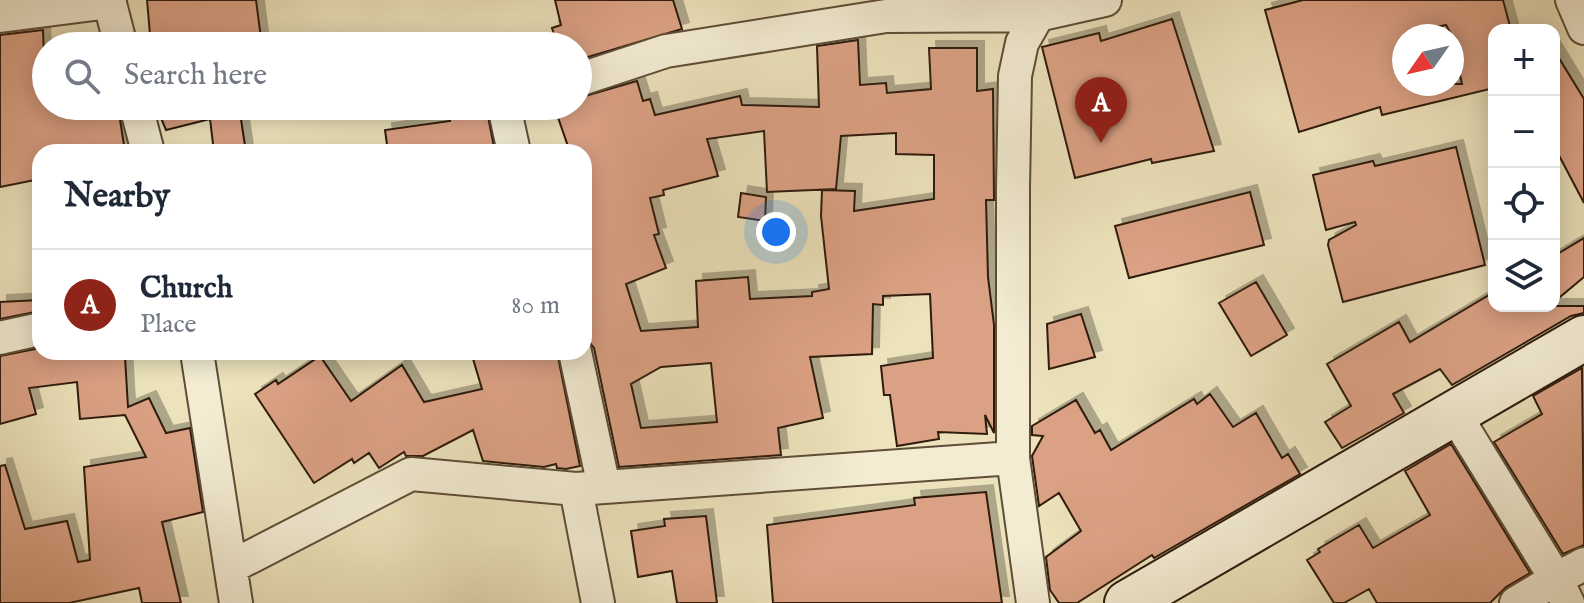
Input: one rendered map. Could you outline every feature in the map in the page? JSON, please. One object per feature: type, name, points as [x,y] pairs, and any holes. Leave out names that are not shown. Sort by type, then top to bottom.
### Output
[{"type":"main road","points":[[1127,603],[1584,338]]},
{"type":"street","points":[[592,75],[666,51],[886,16],[1105,0]]},
{"type":"street","points":[[1572,0],[1584,28]]},
{"type":"street","points":[[0,16],[110,1],[118,32]]},
{"type":"street","points":[[1033,603],[1013,458],[1015,76],[1022,43],[1038,7]]},
{"type":"street","points":[[140,120],[146,144]]},
{"type":"street","points":[[507,120],[512,144]]},
{"type":"street","points":[[0,338],[32,331]]},
{"type":"street","points":[[198,360],[236,603]]},
{"type":"street","points":[[576,360],[590,488],[598,603]]},
{"type":"street","points":[[1454,413],[1562,591]]},
{"type":"street","points":[[231,567],[411,474],[590,488],[1013,458]]},
{"type":"street","points":[[1516,603],[1562,591],[1584,564]]},
{"type":"building","points":[[147,0],[256,0],[260,32],[150,32]]},
{"type":"building","points":[[555,0],[673,0],[682,29],[592,56],[592,32],[553,32],[552,28],[561,25]]},
{"type":"building","points":[[1303,0],[1503,0],[1509,24],[1488,24],[1488,89],[1464,95],[1464,24],[1392,24],[1392,96],[1461,96],[1382,115],[1380,107],[1299,132],[1265,10]]},
{"type":"building","points":[[1172,19],[1214,151],[1152,163],[1151,159],[1075,178],[1042,47],[1099,33],[1101,41]]},
{"type":"building","points":[[43,30],[32,32],[32,120],[120,120],[124,144],[32,144],[32,181],[0,187],[0,35]]},
{"type":"building","points":[[858,40],[860,85],[886,83],[887,93],[931,89],[929,48],[977,48],[977,91],[993,89],[994,200],[986,200],[988,277],[994,325],[994,433],[985,415],[987,434],[938,432],[939,439],[897,446],[890,395],[884,395],[881,366],[933,358],[930,294],[883,296],[883,305],[873,304],[872,354],[810,357],[823,418],[778,428],[781,455],[619,467],[592,346],[592,144],[567,144],[559,120],[592,120],[592,94],[637,81],[643,101],[650,99],[655,115],[740,96],[742,105],[819,107],[817,46]],"holes":[[[764,131],[767,192],[836,189],[841,136],[896,133],[896,154],[934,155],[934,199],[854,211],[855,191],[822,190],[821,216],[829,289],[812,292],[812,296],[750,299],[748,277],[696,281],[698,327],[641,331],[626,284],[666,268],[654,235],[659,234],[650,198],[664,195],[663,190],[718,176],[707,139]],[[711,363],[717,422],[641,428],[631,384],[661,367]]]},
{"type":"building","points":[[1560,60],[1584,99],[1584,203],[1560,157]]},
{"type":"building","points":[[162,120],[206,120],[166,130]]},
{"type":"building","points":[[210,120],[241,120],[245,144],[213,144]]},
{"type":"building","points":[[489,120],[493,144],[387,144],[385,130],[450,121]]},
{"type":"building","points":[[1456,147],[1485,265],[1343,302],[1328,245],[1329,240],[1356,225],[1355,222],[1326,230],[1313,175],[1373,161],[1375,166]]},
{"type":"building","points":[[1250,192],[1264,245],[1129,278],[1115,226]]},
{"type":"building","points":[[741,193],[766,197],[765,221],[738,217]]},
{"type":"building","points":[[1584,238],[1584,277],[1560,297],[1560,252]]},
{"type":"building","points":[[1256,282],[1287,335],[1251,356],[1219,303]]},
{"type":"building","points":[[1488,296],[1488,312],[1560,312],[1560,306],[1584,306],[1584,313],[1571,316],[1452,385],[1440,369],[1393,394],[1404,413],[1342,448],[1325,422],[1351,406],[1327,364],[1399,322],[1410,342]]},
{"type":"building","points":[[32,300],[32,313],[0,319],[0,302]]},
{"type":"building","points":[[1081,314],[1095,357],[1049,369],[1047,324]]},
{"type":"building","points":[[32,350],[32,360],[125,360],[128,407],[149,398],[166,433],[190,428],[203,512],[162,522],[181,603],[142,603],[139,588],[69,603],[0,603],[0,466],[5,465],[25,529],[67,521],[78,562],[90,560],[84,467],[146,457],[125,415],[80,419],[77,382],[29,388],[36,414],[0,424],[0,356]]},
{"type":"building","points":[[314,360],[323,360],[351,401],[402,365],[424,402],[482,389],[473,360],[559,360],[580,466],[566,469],[557,468],[556,464],[544,467],[483,461],[473,430],[423,456],[406,456],[404,452],[379,468],[369,453],[354,463],[352,459],[314,483],[255,394],[276,380],[278,384]]},
{"type":"building","points":[[1582,368],[1584,545],[1563,554],[1494,442],[1542,414],[1533,396]]},
{"type":"building","points":[[1210,394],[1233,427],[1256,413],[1282,458],[1288,454],[1300,474],[1154,558],[1152,555],[1077,603],[1059,603],[1050,590],[1046,557],[1081,531],[1059,493],[1039,506],[1032,456],[1043,436],[1032,435],[1032,426],[1076,400],[1095,433],[1100,430],[1111,450],[1194,399],[1197,404]]},
{"type":"building","points":[[1451,444],[1530,573],[1506,587],[1490,603],[1377,603],[1369,589],[1344,603],[1334,603],[1307,560],[1320,552],[1318,549],[1359,525],[1373,548],[1430,515],[1405,471]]},
{"type":"building","points":[[986,492],[1002,603],[773,603],[767,525],[915,505],[914,498]]},
{"type":"building","points":[[706,516],[717,603],[677,603],[672,571],[638,577],[631,531],[665,526],[664,519]]},
{"type":"place","name":"Church","points":[[1101,143]]}]
